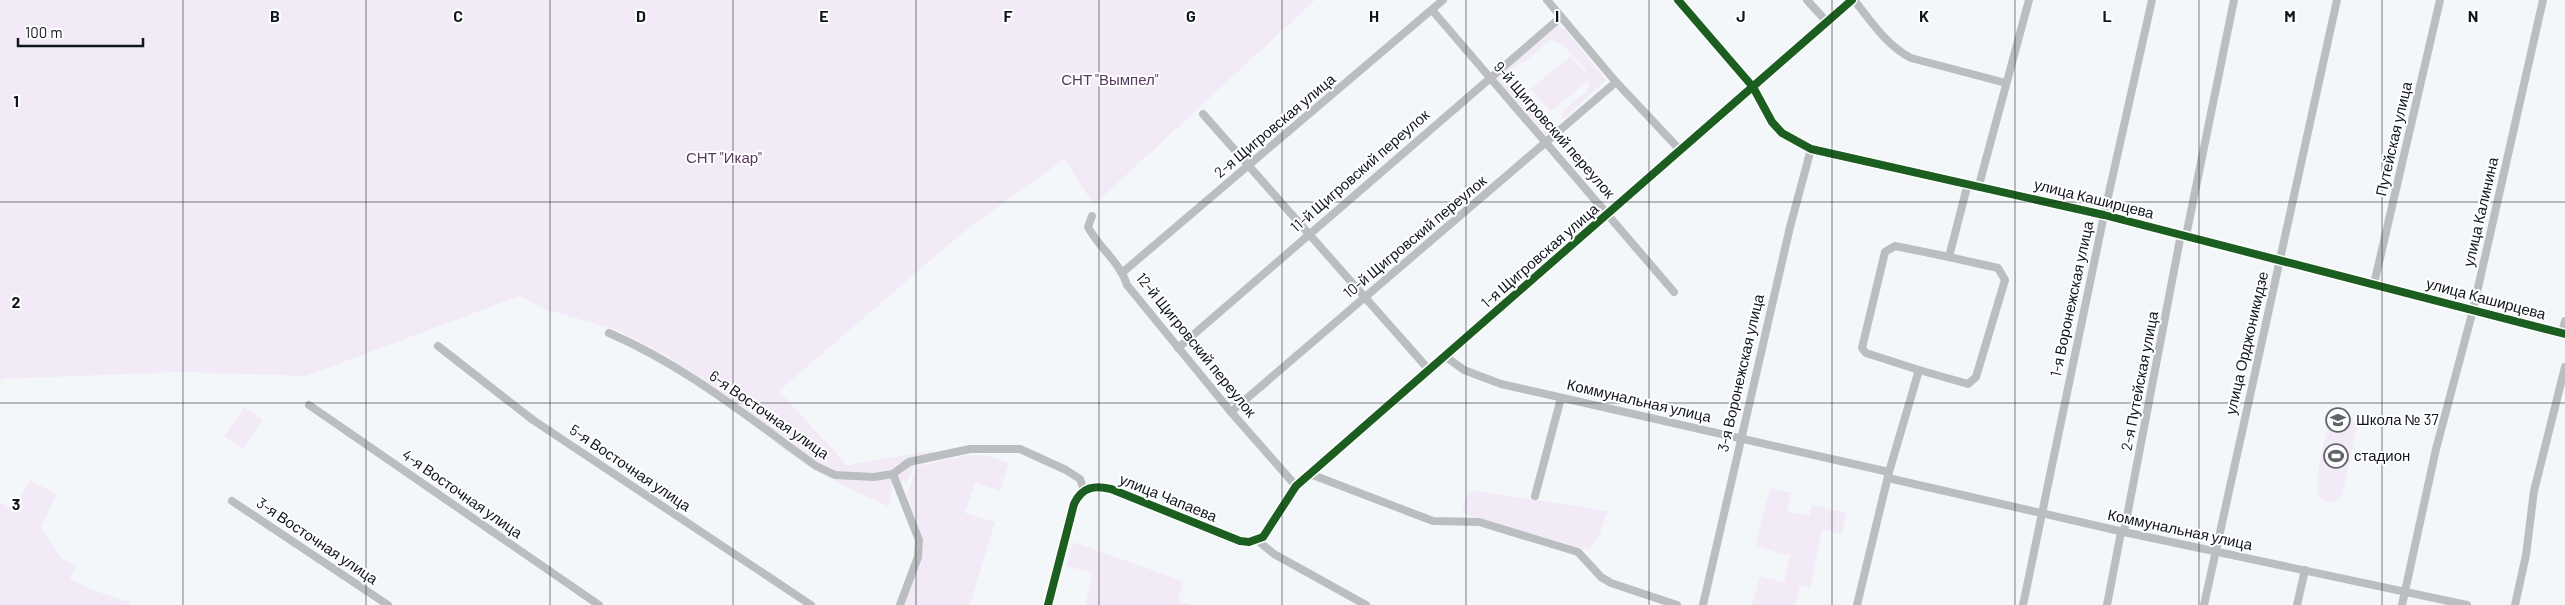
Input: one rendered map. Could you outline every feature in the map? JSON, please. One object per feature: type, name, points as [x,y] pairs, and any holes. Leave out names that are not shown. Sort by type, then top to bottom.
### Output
[{"type":"street","name":"2-я Щигровская улица","points":[[1123,272],[1443,0]]},
{"type":"street","points":[[1547,0],[1616,82],[1681,151]]},
{"type":"street","name":"улица Каширцева","points":[[1678,0],[1753,88],[1772,122],[1782,133],[1811,149],[1980,185],[2104,215],[2564,333]]},
{"type":"street","points":[[1807,0],[1827,22]]},
{"type":"street","points":[[1853,0],[1889,44],[1899,52],[1911,58],[2006,82]]},
{"type":"street","name":"1-я Щигровская улица","points":[[1257,540],[1270,528],[1296,486],[1853,0]]},
{"type":"street","points":[[1980,185],[2028,0]]},
{"type":"street","name":"1-я Воронежская улица","points":[[2023,605],[2104,215],[2152,0]]},
{"type":"street","name":"2-я Путейская улица","points":[[2107,605],[2234,0]]},
{"type":"street","name":"улица Орджоникидзе","points":[[2204,605],[2214,551],[2337,0]]},
{"type":"street","name":"Путейская улица","points":[[2374,284],[2440,0]]},
{"type":"street","name":"улица Калинина","points":[[2402,605],[2436,449],[2473,310],[2543,0]]},
{"type":"street","name":"9-й Щигровский переулок","points":[[1432,10],[1609,213],[1674,292]]},
{"type":"street","name":"11-й Щигровский переулок","points":[[1178,348],[1561,17]]},
{"type":"street","name":"10-й Щигровский переулок","points":[[1231,412],[1616,82]]},
{"type":"street","points":[[1203,114],[1430,371]]},
{"type":"street","name":"3-я Воронежская улица","points":[[1703,605],[1790,227],[1811,149]]},
{"type":"street","points":[[1948,257],[1968,183]]},
{"type":"street","name":"12-й Щигровский переулок","points":[[1092,216],[1088,227],[1094,238],[1123,272],[1127,285],[1231,412],[1296,486]]},
{"type":"street","points":[[1895,246],[1948,257],[1998,268],[2005,280],[1976,378],[1968,384],[1866,353],[1862,348],[1885,252],[1895,246]]},
{"type":"street","points":[[2564,333],[2565,321]]},
{"type":"street","name":"6-я Восточная улица","points":[[609,333],[638,346],[702,384],[816,466],[835,475],[874,477],[893,474],[909,462],[970,449],[1020,449],[1066,470],[1080,479],[1084,490]]},
{"type":"street","name":"5-я Восточная улица","points":[[438,346],[533,420],[812,605]]},
{"type":"street","name":"Коммунальная улица","points":[[1446,357],[1478,376],[1561,398],[1740,439],[2123,532],[2467,605]]},
{"type":"street","points":[[2515,605],[2526,555],[2534,491],[2565,367]]},
{"type":"street","points":[[1857,605],[1888,475],[1919,370]]},
{"type":"street","points":[[1535,496],[1561,398]]},
{"type":"street","name":"4-я Восточная улица","points":[[309,405],[599,605]]},
{"type":"street","points":[[893,474],[918,540],[918,557],[900,605]]},
{"type":"street","points":[[1310,474],[1433,521],[1465,520],[1479,522],[1578,552],[1601,577],[1611,583],[1677,605]]},
{"type":"street","name":"улица Чапаева","points":[[1084,490],[1095,487],[1111,489],[1240,541],[1257,540]]},
{"type":"street","points":[[1048,605],[1074,504],[1084,490]]},
{"type":"street","name":"3-я Восточная улица","points":[[232,501],[388,605]]},
{"type":"street","points":[[1257,540],[1274,554],[1366,605]]},
{"type":"street","points":[[2297,605],[2305,570]]},
{"type":"green space","points":[[0,0],[1315,0],[1094,205],[1064,159],[961,234],[779,391],[847,465],[936,450],[916,461],[907,483],[893,479],[889,507],[826,477],[781,448],[721,393],[669,357],[617,330],[544,309],[519,296],[306,376],[182,372],[2,379],[0,383]]},
{"type":"green space","points":[[1555,26],[1559,26],[1566,31],[1606,80],[1564,119],[1560,118],[1564,111],[1587,92],[1589,80],[1550,112],[1531,89],[1570,56],[1590,78],[1584,67],[1566,48],[1554,41],[1549,41],[1528,59],[1508,71],[1504,79],[1548,124],[1552,131],[1546,135],[1496,80],[1497,73]]},
{"type":"green space","points":[[244,407],[263,420],[243,449],[224,436]]},
{"type":"green space","name":"стадион","points":[[2344,414],[2353,419],[2357,427],[2342,496],[2336,501],[2328,503],[2318,497],[2317,482],[2320,459],[2325,436],[2331,421],[2336,416]]},
{"type":"green space","points":[[969,455],[985,455],[1009,463],[1000,491],[975,483],[965,513],[995,522],[970,605],[904,605],[922,555],[923,539],[907,495],[917,466]]},
{"type":"green space","points":[[30,480],[57,494],[41,527],[61,558],[76,565],[70,579],[98,592],[130,602],[129,605],[0,605],[0,502],[14,510]]},
{"type":"green space","points":[[1770,488],[1791,493],[1787,511],[1809,516],[1812,505],[1847,513],[1842,534],[1822,530],[1810,588],[1800,586],[1795,605],[1752,605],[1760,576],[1784,582],[1790,556],[1755,546]]},
{"type":"green space","points":[[1471,491],[1608,511],[1600,533],[1589,550],[1467,515],[1462,508],[1467,494]]},
{"type":"green space","points":[[1073,542],[1183,581],[1178,601],[1192,605],[1085,605],[1093,573],[1066,566]]},
{"type":"cycle path","points":[[1678,0],[1753,87],[1772,122],[1782,133],[1811,149],[2104,215],[2565,334]]},
{"type":"cycle path","points":[[1048,605],[1074,504],[1077,498],[1089,489],[1099,487],[1111,489],[1240,541],[1249,542],[1263,537],[1296,486],[1852,0]]},
{"type":"place","name":"Школа № 37","points":[[2338,420]]},
{"type":"place","name":"стадион","points":[[2336,456]]},
{"type":"park label","name":"СНТ \"Вымпел\"","points":[[1110,80]]},
{"type":"park label","name":"СНТ \"Икар\"","points":[[724,158]]}]
